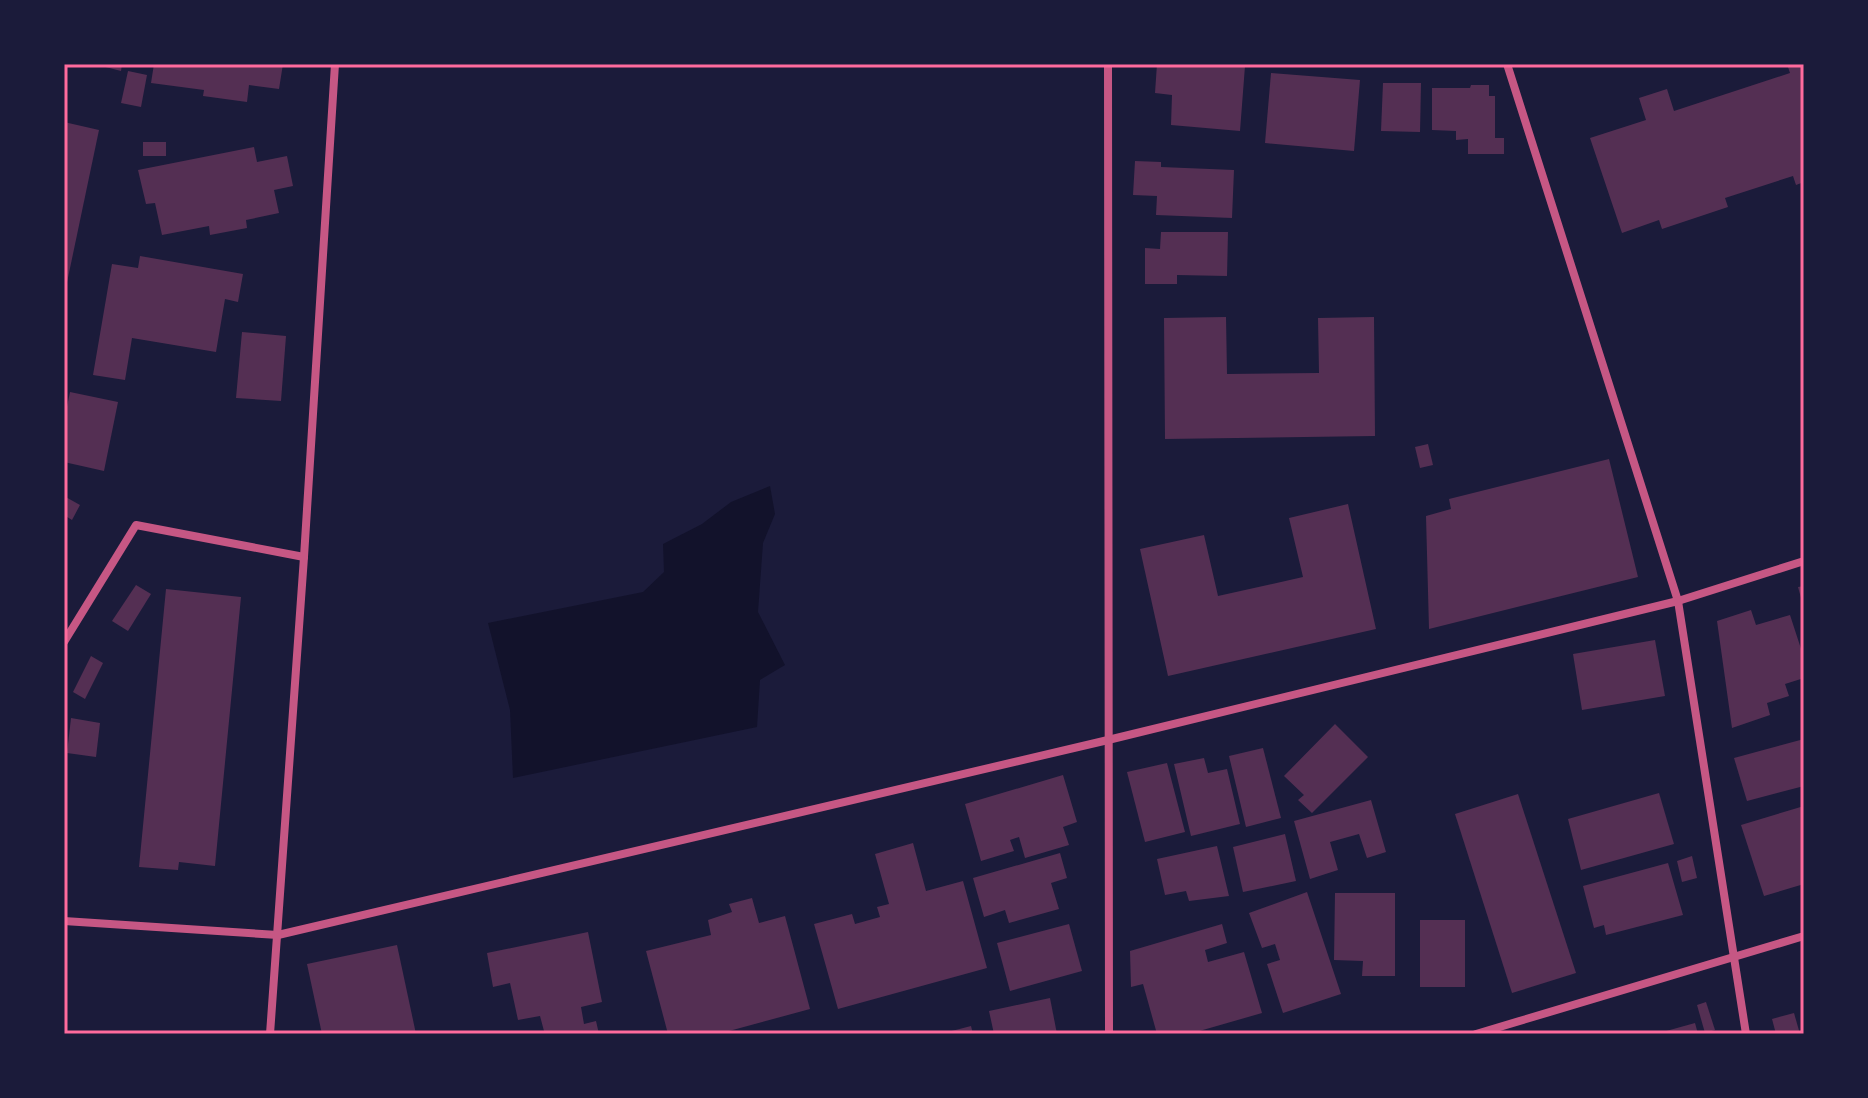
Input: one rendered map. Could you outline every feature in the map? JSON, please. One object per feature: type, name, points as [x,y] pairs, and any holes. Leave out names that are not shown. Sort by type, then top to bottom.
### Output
[{"type":"street","points":[[270,1034],[335,64]]},
{"type":"street","points":[[1108,64],[1109,1034]]},
{"type":"street","points":[[1507,64],[1678,601],[1746,1034]]},
{"type":"street","points":[[64,642],[136,525],[304,557]]},
{"type":"street","points":[[64,921],[278,935],[1108,740],[1678,601],[1804,561]]},
{"type":"street","points":[[1476,1034],[1804,936]]},
{"type":"shaded area","points":[[770,486],[775,514],[763,543],[758,612],[785,665],[760,680],[757,727],[513,778],[510,710],[488,623],[643,592],[664,572],[663,544],[702,524],[731,502]]},
{"type":"building","points":[[94,64],[122,64],[121,71]]},
{"type":"building","points":[[154,64],[283,64],[279,89],[249,85],[247,102],[203,96],[204,90],[151,83]]},
{"type":"building","points":[[1157,64],[1245,66],[1240,131],[1171,125],[1172,95],[1155,93]]},
{"type":"building","points":[[1787,64],[1804,64],[1804,182],[1796,185],[1793,176],[1725,198],[1728,207],[1662,229],[1659,220],[1622,233],[1590,138],[1646,120],[1639,98],[1667,89],[1674,111],[1790,73]]},
{"type":"building","points":[[128,71],[147,75],[141,107],[121,103]]},
{"type":"building","points":[[1271,73],[1360,80],[1354,151],[1265,143]]},
{"type":"building","points":[[1383,83],[1421,83],[1420,132],[1381,131]]},
{"type":"building","points":[[1471,85],[1489,85],[1489,96],[1495,96],[1495,138],[1504,138],[1504,154],[1468,154],[1468,139],[1456,140],[1456,131],[1432,130],[1432,88],[1470,88]]},
{"type":"building","points":[[64,122],[99,130],[65,292],[64,292]]},
{"type":"building","points":[[143,142],[166,142],[166,156],[143,156]]},
{"type":"building","points":[[254,147],[257,162],[287,156],[293,186],[274,190],[279,213],[246,220],[247,228],[210,235],[209,226],[162,235],[155,203],[146,204],[138,170]]},
{"type":"building","points":[[1135,161],[1161,162],[1161,167],[1234,170],[1232,218],[1156,215],[1157,196],[1133,195]]},
{"type":"building","points":[[1161,232],[1228,232],[1227,276],[1177,275],[1177,284],[1145,284],[1145,248],[1160,249]]},
{"type":"building","points":[[140,256],[243,274],[238,302],[225,299],[216,352],[132,338],[125,380],[93,375],[112,264],[138,268]]},
{"type":"building","points":[[1226,317],[1227,374],[1319,373],[1318,318],[1374,317],[1375,436],[1165,439],[1164,318]]},
{"type":"building","points":[[242,332],[286,336],[281,401],[236,398]]},
{"type":"building","points":[[70,392],[118,402],[104,471],[64,462],[64,421]]},
{"type":"building","points":[[1428,444],[1433,465],[1420,468],[1415,447]]},
{"type":"building","points":[[1609,459],[1638,577],[1429,629],[1426,516],[1451,509],[1449,499]]},
{"type":"building","points":[[64,496],[80,505],[72,520],[64,515]]},
{"type":"building","points":[[1348,504],[1376,629],[1168,676],[1140,549],[1204,535],[1218,596],[1303,577],[1289,518]]},
{"type":"building","points":[[136,585],[151,594],[128,631],[112,621]]},
{"type":"building","points":[[1804,586],[1804,605],[1803,605],[1798,587]]},
{"type":"building","points":[[166,589],[241,597],[215,866],[179,862],[178,870],[139,867]]},
{"type":"building","points":[[1751,610],[1756,625],[1790,615],[1804,658],[1804,678],[1785,684],[1789,696],[1767,703],[1770,715],[1732,728],[1717,621]]},
{"type":"building","points":[[1655,640],[1665,696],[1582,710],[1573,654]]},
{"type":"building","points":[[91,656],[103,663],[85,699],[73,692]]},
{"type":"building","points":[[71,718],[100,723],[96,757],[67,753]]},
{"type":"building","points":[[1335,724],[1368,757],[1312,813],[1298,800],[1304,795],[1284,776]]},
{"type":"building","points":[[1804,739],[1804,786],[1747,801],[1734,758]]},
{"type":"building","points":[[1263,748],[1281,818],[1246,827],[1229,756]]},
{"type":"building","points":[[1204,758],[1208,773],[1227,769],[1240,824],[1191,836],[1174,764]]},
{"type":"building","points":[[1167,763],[1185,832],[1145,842],[1127,772]]},
{"type":"building","points":[[1063,775],[1077,822],[1063,827],[1069,845],[1025,858],[1019,837],[1010,840],[1014,851],[981,861],[965,804]]},
{"type":"building","points":[[1659,793],[1674,844],[1581,870],[1568,819]]},
{"type":"building","points":[[1518,794],[1576,973],[1512,993],[1455,814]]},
{"type":"building","points":[[1371,800],[1386,852],[1367,858],[1359,834],[1330,842],[1338,870],[1310,879],[1294,821]]},
{"type":"building","points":[[1804,806],[1804,884],[1764,896],[1741,825]]},
{"type":"building","points":[[1285,834],[1296,881],[1243,892],[1233,847]]},
{"type":"building","points":[[913,843],[926,891],[963,881],[987,968],[838,1009],[814,924],[852,914],[855,924],[880,917],[877,907],[889,904],[875,854]]},
{"type":"building","points":[[1217,846],[1229,896],[1189,901],[1186,891],[1165,895],[1157,859]]},
{"type":"building","points":[[1060,853],[1067,878],[1051,883],[1059,909],[1009,923],[1005,910],[984,917],[973,878]]},
{"type":"building","points":[[1692,856],[1697,878],[1682,882],[1677,861]]},
{"type":"building","points":[[1668,863],[1683,915],[1606,935],[1604,925],[1594,928],[1583,886]]},
{"type":"building","points":[[1307,892],[1341,994],[1283,1013],[1267,964],[1280,960],[1275,944],[1262,948],[1249,913]]},
{"type":"building","points":[[1335,893],[1395,893],[1395,976],[1362,976],[1363,961],[1334,960]]},
{"type":"building","points":[[752,898],[759,923],[785,916],[810,1009],[718,1034],[668,1034],[646,951],[711,935],[708,920],[732,912],[729,904]]},
{"type":"building","points":[[1420,920],[1465,920],[1465,987],[1420,987]]},
{"type":"building","points":[[1069,924],[1082,971],[1010,991],[997,943]]},
{"type":"building","points":[[1222,924],[1227,943],[1205,950],[1208,962],[1244,952],[1262,1013],[1189,1034],[1157,1034],[1143,984],[1131,987],[1130,951]]},
{"type":"building","points":[[588,932],[602,1002],[581,1007],[584,1024],[596,1021],[599,1034],[533,1034],[544,1031],[540,1016],[518,1020],[510,983],[493,987],[487,953]]},
{"type":"building","points":[[397,945],[416,1034],[322,1034],[307,964]]},
{"type":"building","points":[[1050,998],[1057,1034],[994,1034],[989,1011]]},
{"type":"building","points":[[1706,1002],[1715,1030],[1705,1033],[1697,1005]]},
{"type":"building","points":[[1794,1013],[1800,1034],[1776,1034],[1772,1019]]},
{"type":"building","points":[[1695,1023],[1698,1034],[1659,1034],[1659,1033]]},
{"type":"building","points":[[971,1026],[973,1034],[944,1034],[944,1033]]}]
